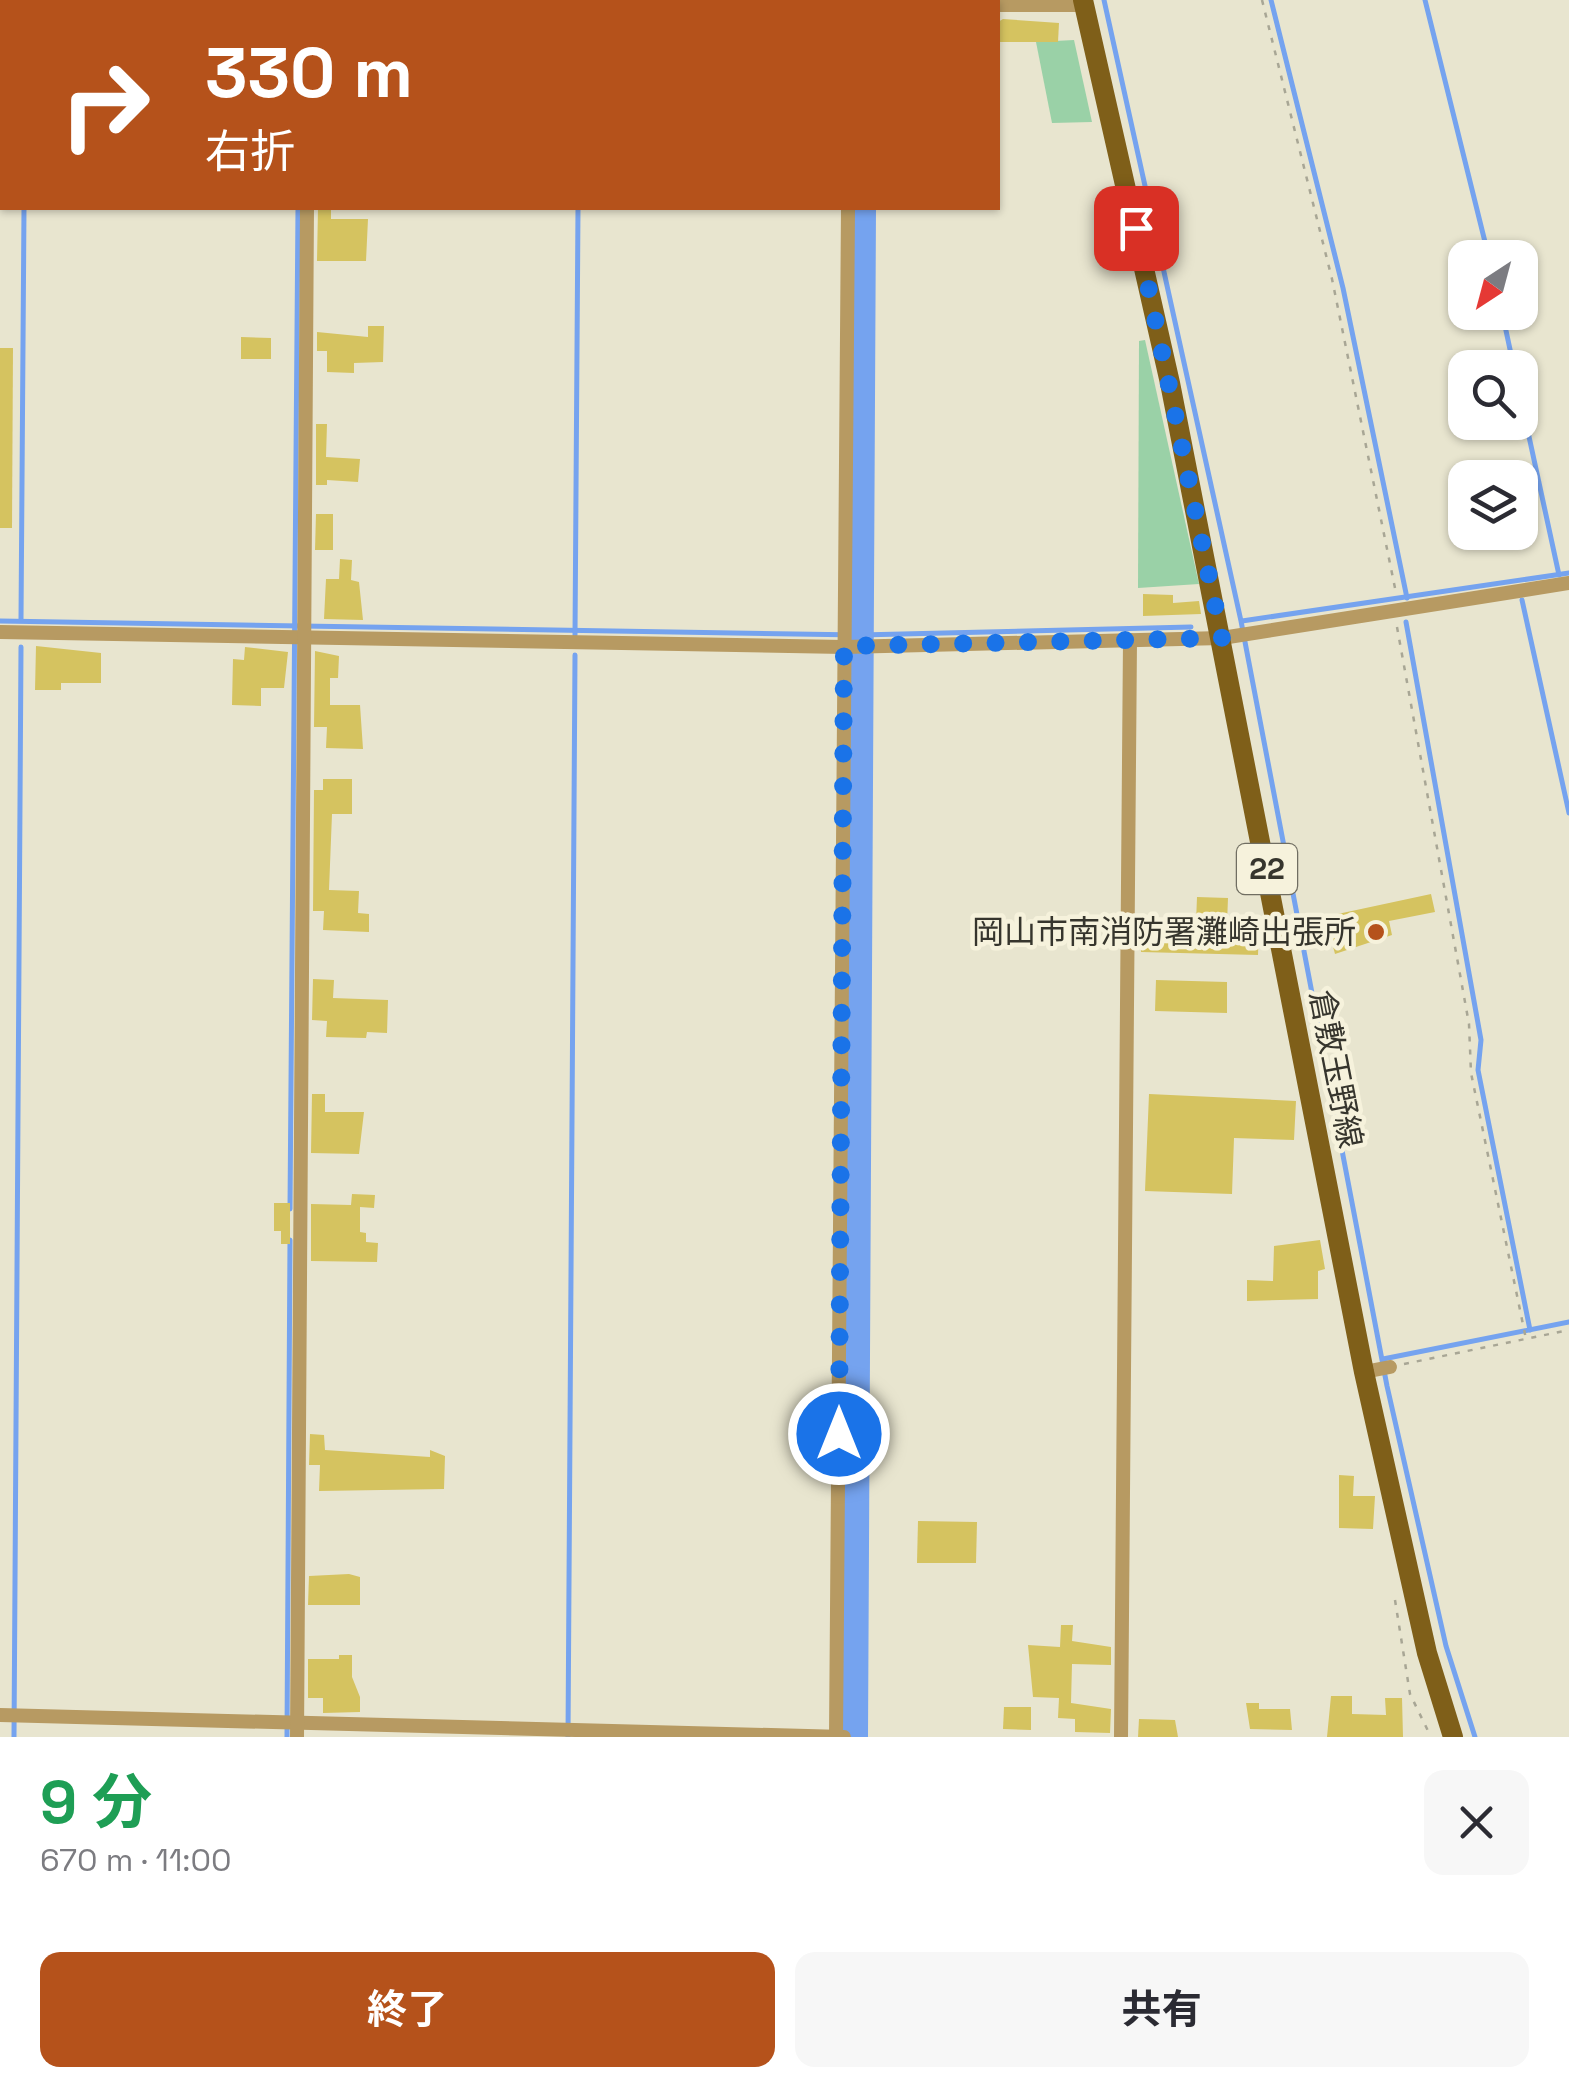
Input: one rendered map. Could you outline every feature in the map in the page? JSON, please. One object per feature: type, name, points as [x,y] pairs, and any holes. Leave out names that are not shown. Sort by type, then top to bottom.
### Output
[{"type":"main road","name":"倉敷玉野線","points":[[1084,3],[1170,383],[1236,636],[1378,1369],[1427,1654],[1453,1737]]},
{"type":"street","points":[[1000,5],[1084,3]]},
{"type":"street","points":[[292,1726],[299,633],[306,210]]},
{"type":"street","points":[[836,1736],[848,210]]},
{"type":"street","points":[[0,632],[846,641],[871,646],[1130,640],[1236,636],[1396,603],[1569,582]]},
{"type":"street","points":[[1121,1737],[1130,640]]},
{"type":"street","points":[[9,1715],[292,1726],[844,1737]]},
{"type":"path","points":[[1262,0],[1332,279],[1396,603],[1469,1024],[1471,1073],[1526,1337]]},
{"type":"path","points":[[1378,1369],[1569,1330]]},
{"type":"path","points":[[1394,1596],[1410,1694],[1431,1737]]},
{"type":"green space","points":[[1074,40],[1092,122],[1052,123],[1036,42]]},
{"type":"green space","points":[[1145,340],[1199,584],[1138,588],[1139,341]]},
{"type":"building","points":[[1000,21],[1059,23],[1058,42],[1000,42]]},
{"type":"building","points":[[318,210],[331,210],[331,219],[368,219],[366,261],[317,261]]},
{"type":"building","points":[[368,326],[384,326],[383,362],[354,363],[354,373],[327,372],[327,351],[317,351],[317,332],[368,337]]},
{"type":"building","points":[[241,337],[271,338],[271,359],[241,359]]},
{"type":"building","points":[[0,348],[13,348],[12,528],[0,528]]},
{"type":"building","points":[[316,424],[327,424],[326,457],[360,459],[358,482],[327,480],[327,485],[316,485]]},
{"type":"building","points":[[316,514],[333,514],[333,550],[315,550]]},
{"type":"building","points":[[340,559],[352,560],[351,580],[359,582],[363,620],[324,619],[326,579],[339,579]]},
{"type":"building","points":[[1143,594],[1173,595],[1173,603],[1199,601],[1201,614],[1143,616]]},
{"type":"building","points":[[36,646],[101,653],[101,683],[61,683],[61,690],[35,690]]},
{"type":"building","points":[[245,647],[288,652],[284,688],[261,688],[261,706],[232,705],[233,659],[244,660]]},
{"type":"building","points":[[315,651],[339,656],[338,678],[330,678],[330,705],[360,705],[363,749],[326,748],[327,727],[314,727]]},
{"type":"building","points":[[323,779],[352,779],[352,814],[332,814],[329,890],[359,891],[358,913],[369,914],[369,932],[323,930],[324,911],[313,911],[314,790],[323,790]]},
{"type":"building","points":[[1431,894],[1435,912],[1389,921],[1392,935],[1335,954],[1331,939],[1338,937],[1333,915]]},
{"type":"building","points":[[1197,897],[1228,898],[1227,924],[1259,925],[1258,955],[1141,952],[1142,922],[1196,923]]},
{"type":"building","points":[[313,979],[334,980],[333,998],[388,1000],[387,1033],[367,1032],[366,1038],[326,1037],[327,1021],[312,1020]]},
{"type":"building","points":[[1156,980],[1227,982],[1227,1013],[1155,1011]]},
{"type":"building","points":[[312,1094],[325,1094],[325,1112],[364,1112],[359,1154],[311,1153]]},
{"type":"building","points":[[1149,1094],[1296,1101],[1294,1140],[1234,1138],[1232,1194],[1145,1191]]},
{"type":"building","points":[[352,1194],[375,1195],[374,1208],[360,1207],[360,1232],[366,1233],[366,1242],[378,1243],[377,1262],[311,1261],[311,1204],[351,1205]]},
{"type":"building","points":[[274,1203],[290,1203],[290,1244],[281,1244],[281,1231],[274,1231]]},
{"type":"building","points":[[1320,1240],[1325,1269],[1318,1271],[1318,1299],[1247,1301],[1247,1280],[1273,1281],[1274,1246]]},
{"type":"building","points":[[310,1434],[324,1435],[325,1450],[430,1457],[430,1450],[445,1456],[444,1489],[319,1491],[320,1465],[309,1465]]},
{"type":"building","points":[[1339,1475],[1354,1476],[1353,1496],[1375,1496],[1373,1529],[1339,1528]]},
{"type":"building","points":[[918,1521],[977,1522],[976,1563],[917,1563]]},
{"type":"building","points":[[309,1576],[360,1577],[360,1605],[308,1605]]},
{"type":"building","points":[[1061,1625],[1073,1625],[1072,1641],[1111,1647],[1111,1665],[1072,1664],[1071,1703],[1111,1709],[1110,1733],[1075,1732],[1075,1719],[1058,1718],[1059,1698],[1033,1697],[1028,1645],[1060,1647]]},
{"type":"building","points":[[339,1655],[352,1655],[352,1677],[360,1697],[360,1712],[323,1713],[323,1698],[308,1698],[308,1659],[339,1659]]},
{"type":"building","points":[[1331,1696],[1352,1696],[1352,1714],[1386,1715],[1385,1698],[1402,1698],[1403,1737],[1327,1737]]},
{"type":"building","points":[[1246,1703],[1259,1703],[1259,1709],[1290,1709],[1292,1730],[1250,1729]]},
{"type":"building","points":[[1004,1707],[1031,1707],[1031,1730],[1003,1729]]},
{"type":"building","points":[[1139,1719],[1175,1720],[1178,1737],[1138,1737]]},
{"type":"waterway","points":[[1104,0],[1241,621],[1387,1386],[1446,1646],[1475,1737]]},
{"type":"waterway","points":[[1271,0],[1343,288],[1407,598]]},
{"type":"waterway","points":[[1425,0],[1485,240]]},
{"type":"waterway","points":[[21,619],[24,210]]},
{"type":"waterway","points":[[290,1209],[298,210]]},
{"type":"waterway","points":[[575,635],[578,210]]},
{"type":"waterway","points":[[854,1737],[862,210]]},
{"type":"waterway","points":[[1506,330],[1510,350]]},
{"type":"waterway","points":[[1530,440],[1559,575]]},
{"type":"waterway","points":[[1242,621],[1569,573]]},
{"type":"waterway","points":[[1522,600],[1569,813]]},
{"type":"waterway","points":[[0,621],[860,635],[1191,627]]},
{"type":"waterway","points":[[1406,622],[1481,1040],[1478,1070],[1530,1330]]},
{"type":"waterway","points":[[14,1737],[21,647]]},
{"type":"waterway","points":[[568,1737],[575,655]]},
{"type":"waterway","points":[[287,1737],[290,1240]]},
{"type":"waterway","points":[[1383,1359],[1569,1322]]},
{"type":"place","name":"岡山市南消防署灘崎出張所","points":[[1376,932]]},
{"type":"route","points":[[839,1434],[844,646],[1222,638],[1136,228]]}]
